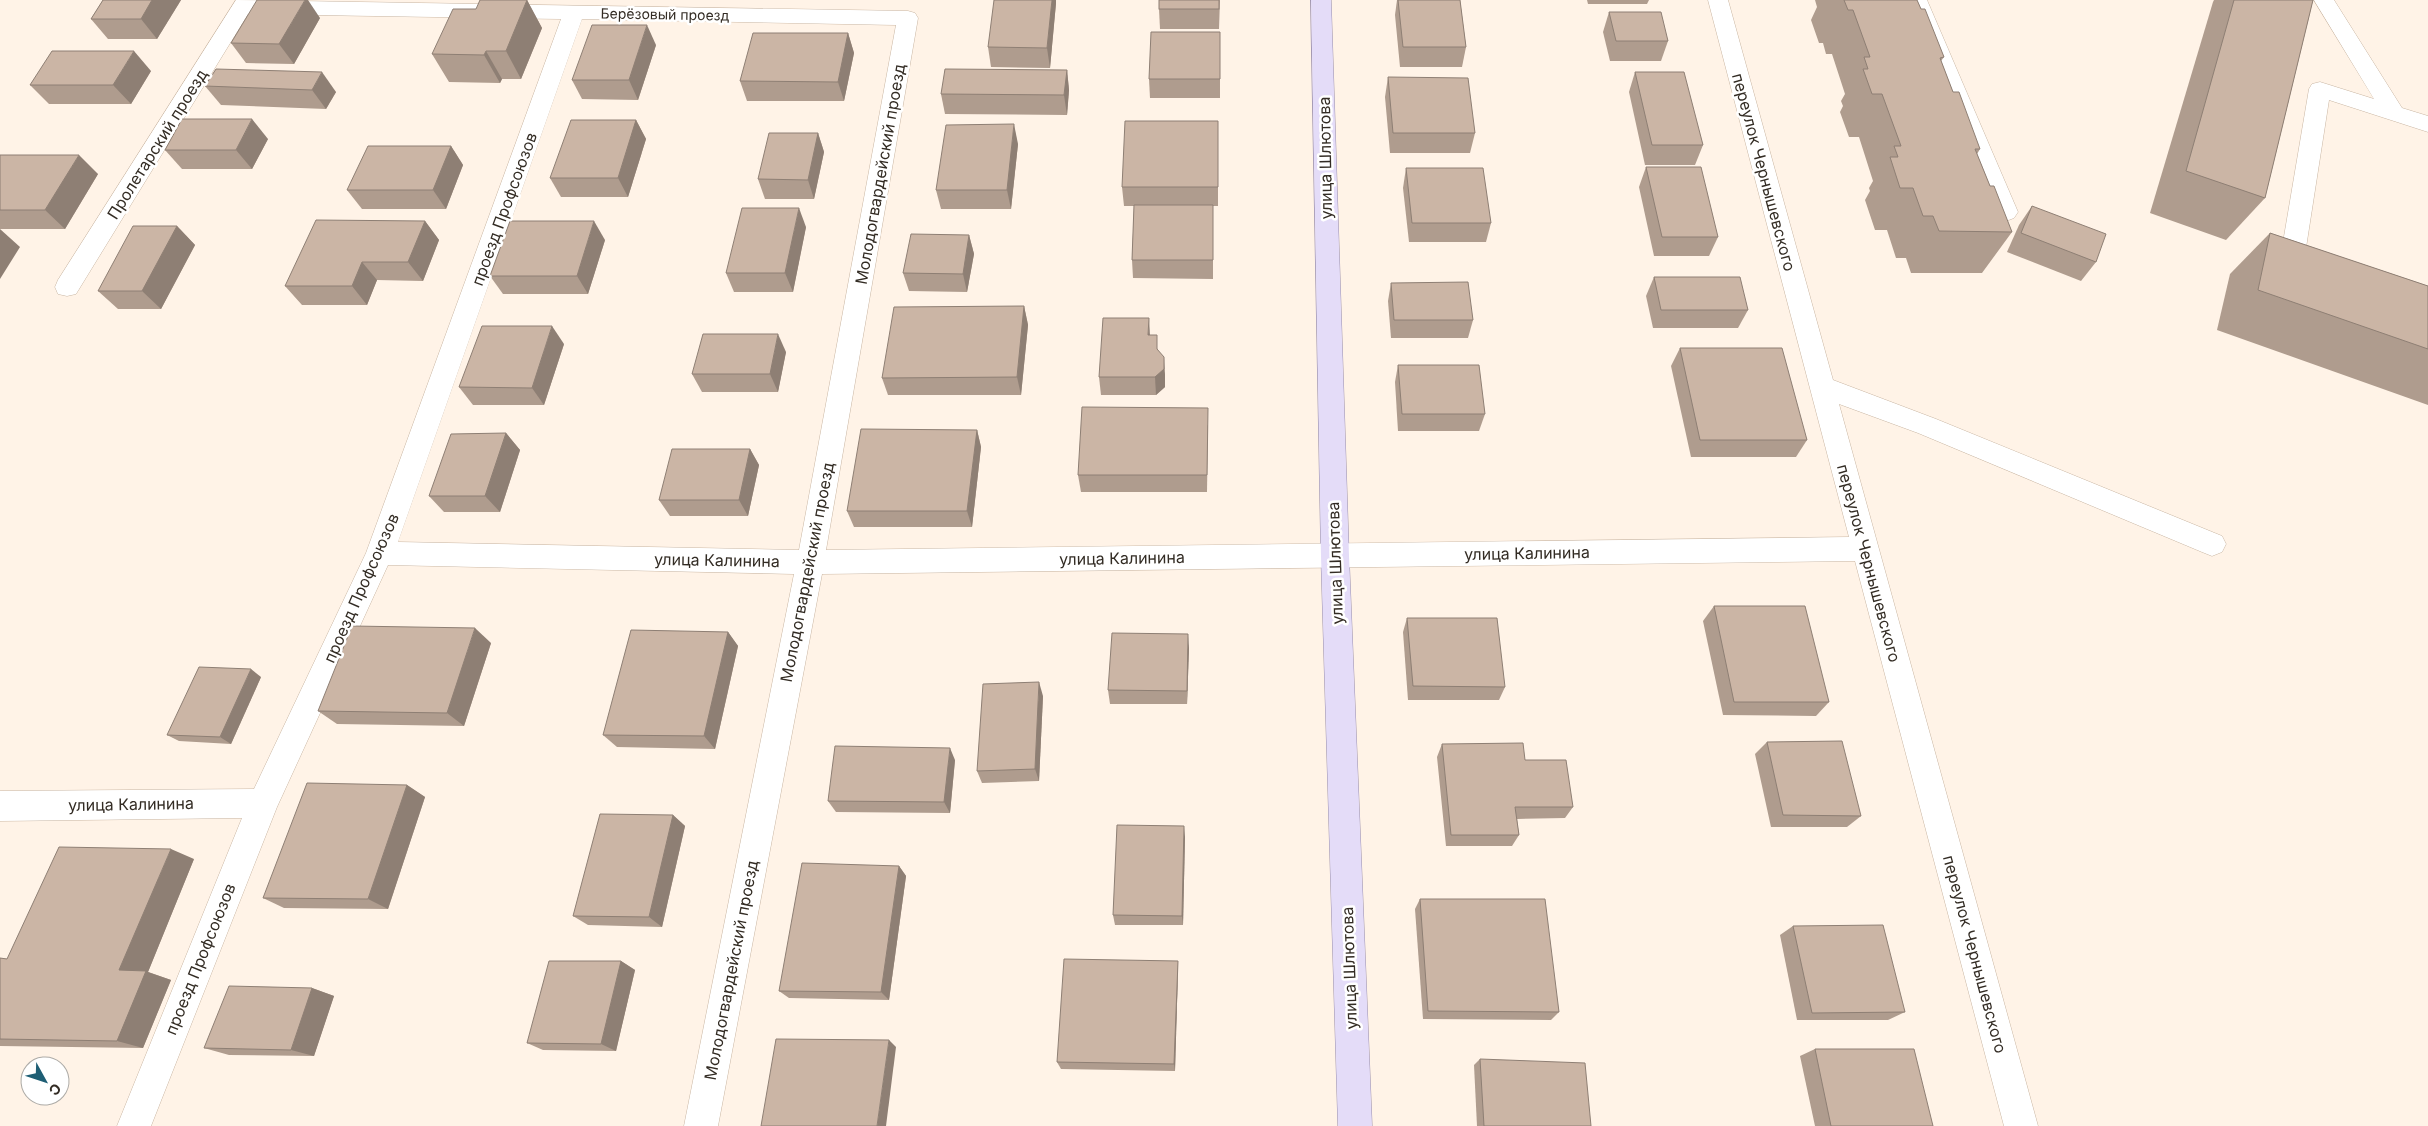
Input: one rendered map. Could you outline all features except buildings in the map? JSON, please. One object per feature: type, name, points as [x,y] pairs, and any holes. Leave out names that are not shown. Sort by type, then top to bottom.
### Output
[{"type":"main road","name":"улица Шлютова","points":[[1321,0],[1335,556],[1355,1126]]},
{"type":"street","name":"переулок Чернышевского","points":[[1718,0],[2021,1126]]},
{"type":"street","points":[[1917,0],[2006,212]]},
{"type":"street","points":[[2324,0],[2394,113]]},
{"type":"street","name":"Берёзовый проезд","points":[[244,3],[574,12],[908,18]]},
{"type":"street","name":"Пролетарский проезд","points":[[67,287],[244,3]]},
{"type":"street","name":"проезд Профсоюзов","points":[[134,1126],[263,803],[380,553],[574,12]]},
{"type":"street","name":"Молодогвардейский проезд","points":[[701,1126],[810,562],[908,18]]},
{"type":"street","points":[[2318,282],[2290,272],[2320,89],[2428,124]]},
{"type":"street","points":[[1821,386],[1927,426],[2212,544]]},
{"type":"street","name":"улица Калинина","points":[[380,553],[810,562],[1865,549]]},
{"type":"street","name":"улица Калинина","points":[[0,806],[263,803]]}]
